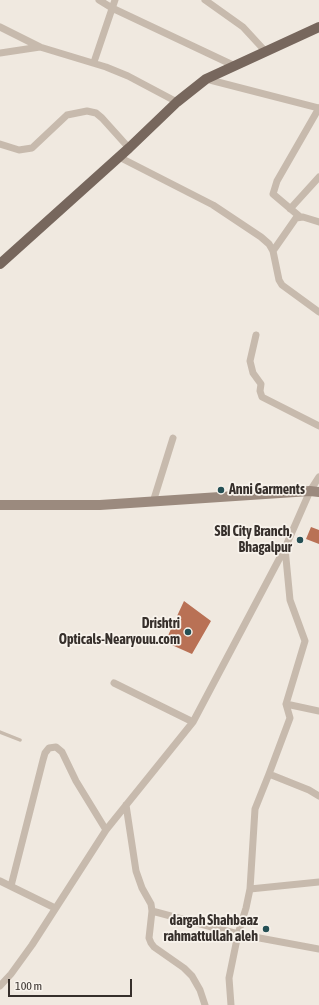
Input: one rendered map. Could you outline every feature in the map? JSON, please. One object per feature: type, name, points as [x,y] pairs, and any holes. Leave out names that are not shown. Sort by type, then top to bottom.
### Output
[{"type":"main road","points":[[0,264],[129,148],[177,102],[206,79],[319,27]]},
{"type":"main road","points":[[0,505],[100,505],[314,492]]},
{"type":"street","points":[[99,0],[112,8],[235,66]]},
{"type":"street","points":[[94,62],[114,0]]},
{"type":"street","points":[[205,0],[248,32],[266,52]]},
{"type":"street","points":[[0,27],[40,47],[94,62],[128,76],[177,102]]},
{"type":"street","points":[[0,53],[40,47]]},
{"type":"street","points":[[206,79],[319,108],[276,181],[272,194],[299,216],[319,222]]},
{"type":"street","points":[[0,144],[18,150],[32,148],[66,115],[87,111],[96,113],[102,118],[129,148]]},
{"type":"street","points":[[119,157],[213,204],[261,237],[269,244],[273,251],[279,280],[282,285],[319,312]]},
{"type":"street","points":[[290,209],[319,177]]},
{"type":"street","points":[[273,251],[296,218],[299,216]]},
{"type":"street","points":[[256,335],[250,361],[253,373],[261,384],[260,392],[262,397],[319,426]]},
{"type":"street","points":[[153,502],[173,438]]},
{"type":"street","points":[[0,986],[11,974],[32,945],[106,830],[193,722],[314,492],[319,477]]},
{"type":"street","points":[[231,1005],[229,978],[238,934],[250,889],[255,809],[290,718],[286,704],[305,641],[290,600],[284,548]]},
{"type":"street","points":[[114,683],[193,722]]},
{"type":"street","points":[[286,704],[319,711]]},
{"type":"street","points":[[11,886],[43,760],[49,748],[56,747],[62,752],[76,781],[106,830]]},
{"type":"street","points":[[269,774],[309,790],[319,796]]},
{"type":"street","points":[[126,805],[136,871],[142,888],[151,904],[152,911],[149,938],[154,947],[184,968],[192,976],[200,990],[205,1005]]},
{"type":"street","points":[[0,881],[55,908]]},
{"type":"street","points":[[250,889],[319,882]]},
{"type":"street","points":[[152,911],[238,934],[319,949]]},
{"type":"lane","points":[[0,732],[20,740]]},
{"type":"building","points":[[311,527],[319,530],[319,544],[306,539]]},
{"type":"building","name":"Drishtri Opticals-Nearyouu.com","points":[[184,601],[211,621],[192,654],[165,642]]},
{"type":"place","name":"Anni Garments","points":[[221,490]]},
{"type":"place","name":"SBI City Branch, Bhagalpur","points":[[300,540]]},
{"type":"place","name":"Drishtri Opticals-Nearyouu.com","points":[[188,632]]},
{"type":"place","name":"dargah Shahbaaz rahmattullah aleh","points":[[266,929]]}]
